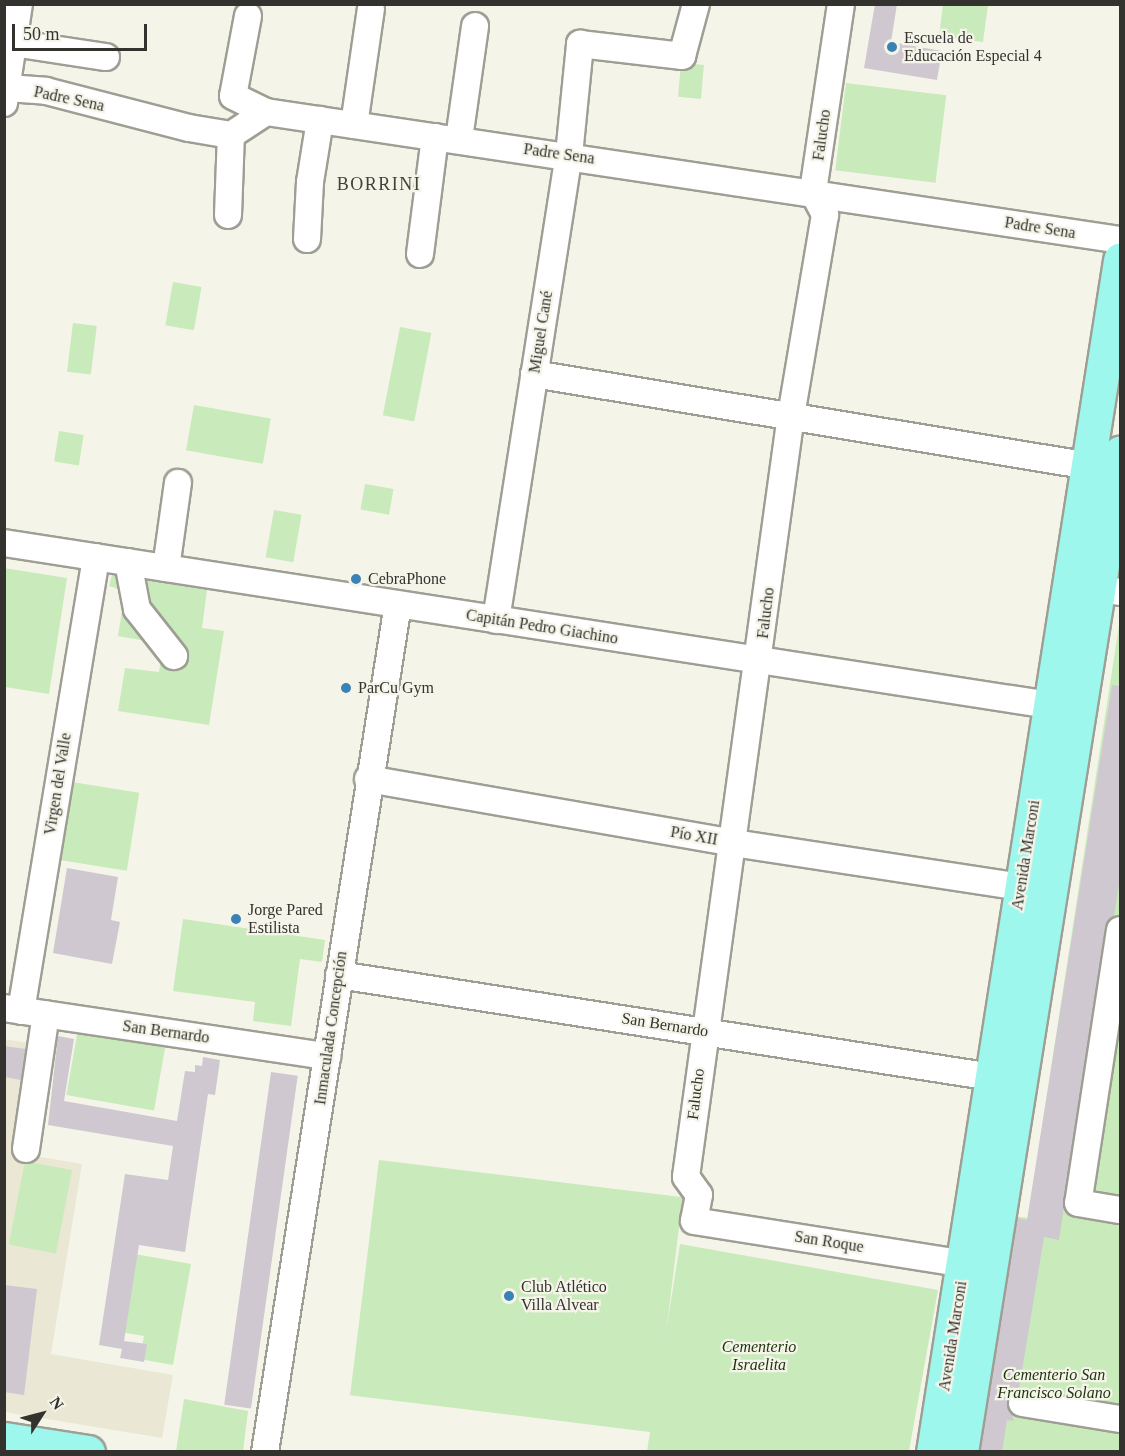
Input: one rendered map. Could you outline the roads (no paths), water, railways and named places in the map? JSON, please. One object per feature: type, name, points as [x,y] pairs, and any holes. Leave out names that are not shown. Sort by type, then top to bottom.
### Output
[{"type":"main road","name":"Avenida Marconi","points":[[1097,589],[1090,466],[1120,260]]},
{"type":"main road","name":"Avenida Marconi","points":[[933,1452],[965,1264],[1021,887],[1097,589],[1120,453]]},
{"type":"main road","name":"Avenida Marconi","points":[[961,1452],[1065,708]]},
{"type":"main road","points":[[4,1439],[43,1448],[88,1452]]},
{"type":"street","points":[[6,96],[19,4]]},
{"type":"street","name":"Miguel Cané","points":[[496,620],[569,155],[579,44],[682,56],[696,4]]},
{"type":"street","name":"Falucho","points":[[694,1221],[699,1195],[686,1177],[704,1031],[734,843],[791,415],[825,215],[813,192],[841,4]]},
{"type":"street","points":[[354,125],[371,9]]},
{"type":"street","name":"Padre Sena","points":[[248,16],[233,96],[266,112],[569,155],[1120,240]]},
{"type":"street","points":[[420,254],[475,26]]},
{"type":"street","points":[[13,43],[106,57]]},
{"type":"street","name":"Padre Sena","points":[[6,96],[46,91],[189,128],[231,135]]},
{"type":"street","points":[[228,215],[231,135],[266,112]]},
{"type":"street","points":[[307,239],[310,182],[320,120]]},
{"type":"street","points":[[534,374],[1090,466]]},
{"type":"street","points":[[165,568],[178,483]]},
{"type":"street","name":"Capitán Pedro Giachino","points":[[4,543],[1065,708]]},
{"type":"street","name":"Virgen del Valle","points":[[13,1010],[96,557]]},
{"type":"street","points":[[129,562],[137,609],[174,656]]},
{"type":"street","name":"Inmaculada Concepción","points":[[265,1452],[368,779],[398,604]]},
{"type":"street","name":"Pío XII","points":[[368,779],[734,843],[1021,887]]},
{"type":"street","points":[[1120,930],[1116,983],[1078,1203],[1120,1210]]},
{"type":"street","name":"San Bernardo","points":[[339,975],[992,1077]]},
{"type":"street","name":"San Bernardo","points":[[13,1010],[327,1056]]},
{"type":"street","points":[[26,1149],[46,1014]]},
{"type":"street","name":"San Roque","points":[[694,1221],[965,1264]]},
{"type":"street","points":[[1022,1403],[1120,1419]]},
{"type":"place","name":"Escuela de Educación Especial 4","points":[[892,47]]},
{"type":"place","name":"CebraPhone","points":[[356,579]]},
{"type":"place","name":"ParCu Gym","points":[[346,688]]},
{"type":"place","name":"Jorge Pared Estilista","points":[[236,919]]},
{"type":"place","name":"Club Atlético Villa Alvear","points":[[509,1296]]},
{"type":"district","name":"BORRINI","points":[[379,184]]},
{"type":"park label","name":"Cementerio Israelita","points":[[759,1356]]},
{"type":"park label","name":"Cementerio San Francisco Solano","points":[[1054,1384]]}]
